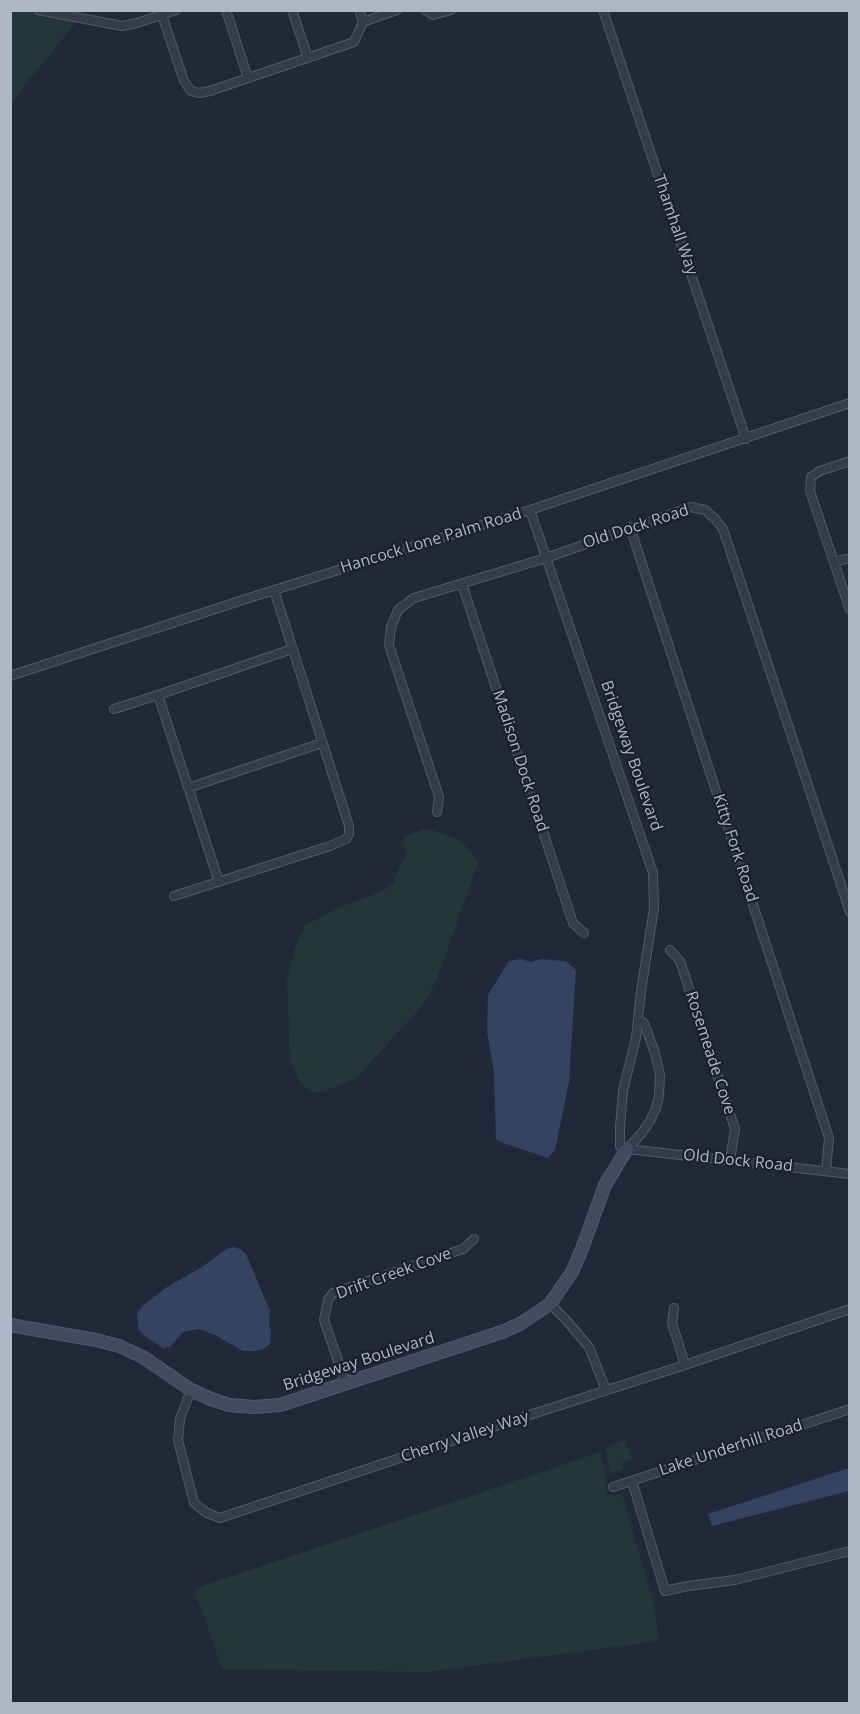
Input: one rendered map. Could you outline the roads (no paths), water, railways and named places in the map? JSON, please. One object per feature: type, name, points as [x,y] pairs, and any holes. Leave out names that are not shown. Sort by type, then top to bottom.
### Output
[{"type":"street","points":[[38,10],[122,26],[132,25],[176,10]]},
{"type":"street","points":[[226,10],[248,78]]},
{"type":"street","points":[[292,10],[308,58]]},
{"type":"street","points":[[162,15],[184,81],[195,93],[205,92],[354,42],[363,22],[359,10]]},
{"type":"street","points":[[363,22],[397,10]]},
{"type":"street","points":[[425,10],[433,15],[452,10]]},
{"type":"street","name":"Thamhall Way","points":[[603,10],[746,439]]},
{"type":"street","name":"Hancock Lone Palm Road","points":[[10,676],[530,510],[849,403]]},
{"type":"street","points":[[849,461],[820,471],[811,477],[810,491],[849,610]]},
{"type":"street","name":"Old Dock Road","points":[[436,812],[439,797],[389,645],[391,627],[398,610],[414,598],[546,558],[691,507],[705,510],[723,529],[849,912]]},
{"type":"street","name":"Bridgeway Boulevard","points":[[530,510],[653,873],[654,908],[636,1038],[623,1091],[620,1118],[620,1146],[627,1149]]},
{"type":"street","name":"Kitty Fork Road","points":[[630,527],[829,1138],[826,1171]]},
{"type":"street","points":[[834,562],[849,558]]},
{"type":"street","name":"Madison Dock Road","points":[[462,584],[573,923],[584,933]]},
{"type":"street","points":[[174,897],[330,846],[346,839],[349,834],[349,826],[274,590]]},
{"type":"street","points":[[114,709],[292,649]]},
{"type":"street","points":[[158,694],[219,882]]},
{"type":"street","points":[[188,788],[322,743]]},
{"type":"street","name":"Rosemeade Cove","points":[[670,950],[680,961],[735,1129],[730,1160]]},
{"type":"street","name":"Bridgeway Boulevard","points":[[10,1325],[119,1346],[170,1374],[191,1390],[211,1399],[229,1405],[265,1407],[280,1405],[346,1384],[520,1324],[550,1304],[572,1272],[605,1185],[627,1149],[650,1121],[656,1108],[660,1075],[644,1023],[638,1020]]},
{"type":"street","name":"Old Dock Road","points":[[627,1149],[849,1174]]},
{"type":"street","name":"Drift Creek Cove","points":[[346,1384],[324,1320],[328,1300],[333,1293],[463,1249],[474,1239]]},
{"type":"street","points":[[550,1304],[589,1347],[606,1390]]},
{"type":"street","points":[[674,1308],[672,1323],[685,1365]]},
{"type":"street","name":"Cherry Valley Way","points":[[191,1390],[180,1419],[178,1440],[194,1503],[207,1513],[220,1518],[849,1309]]},
{"type":"street","name":"Lake Underhill Road","points":[[613,1487],[849,1409]]},
{"type":"street","points":[[632,1481],[665,1591],[742,1579],[849,1551]]},
{"type":"water","points":[[521,959],[531,962],[540,959],[565,961],[576,970],[569,1082],[555,1150],[548,1158],[496,1139],[494,1073],[487,1031],[488,995],[509,961]]},
{"type":"water","points":[[233,1247],[246,1254],[270,1311],[270,1344],[263,1349],[243,1351],[199,1329],[183,1332],[170,1347],[163,1348],[142,1334],[138,1328],[137,1314],[142,1306],[167,1287],[202,1267],[226,1249]]},
{"type":"water","points":[[849,1468],[849,1491],[712,1526],[708,1514]]}]
